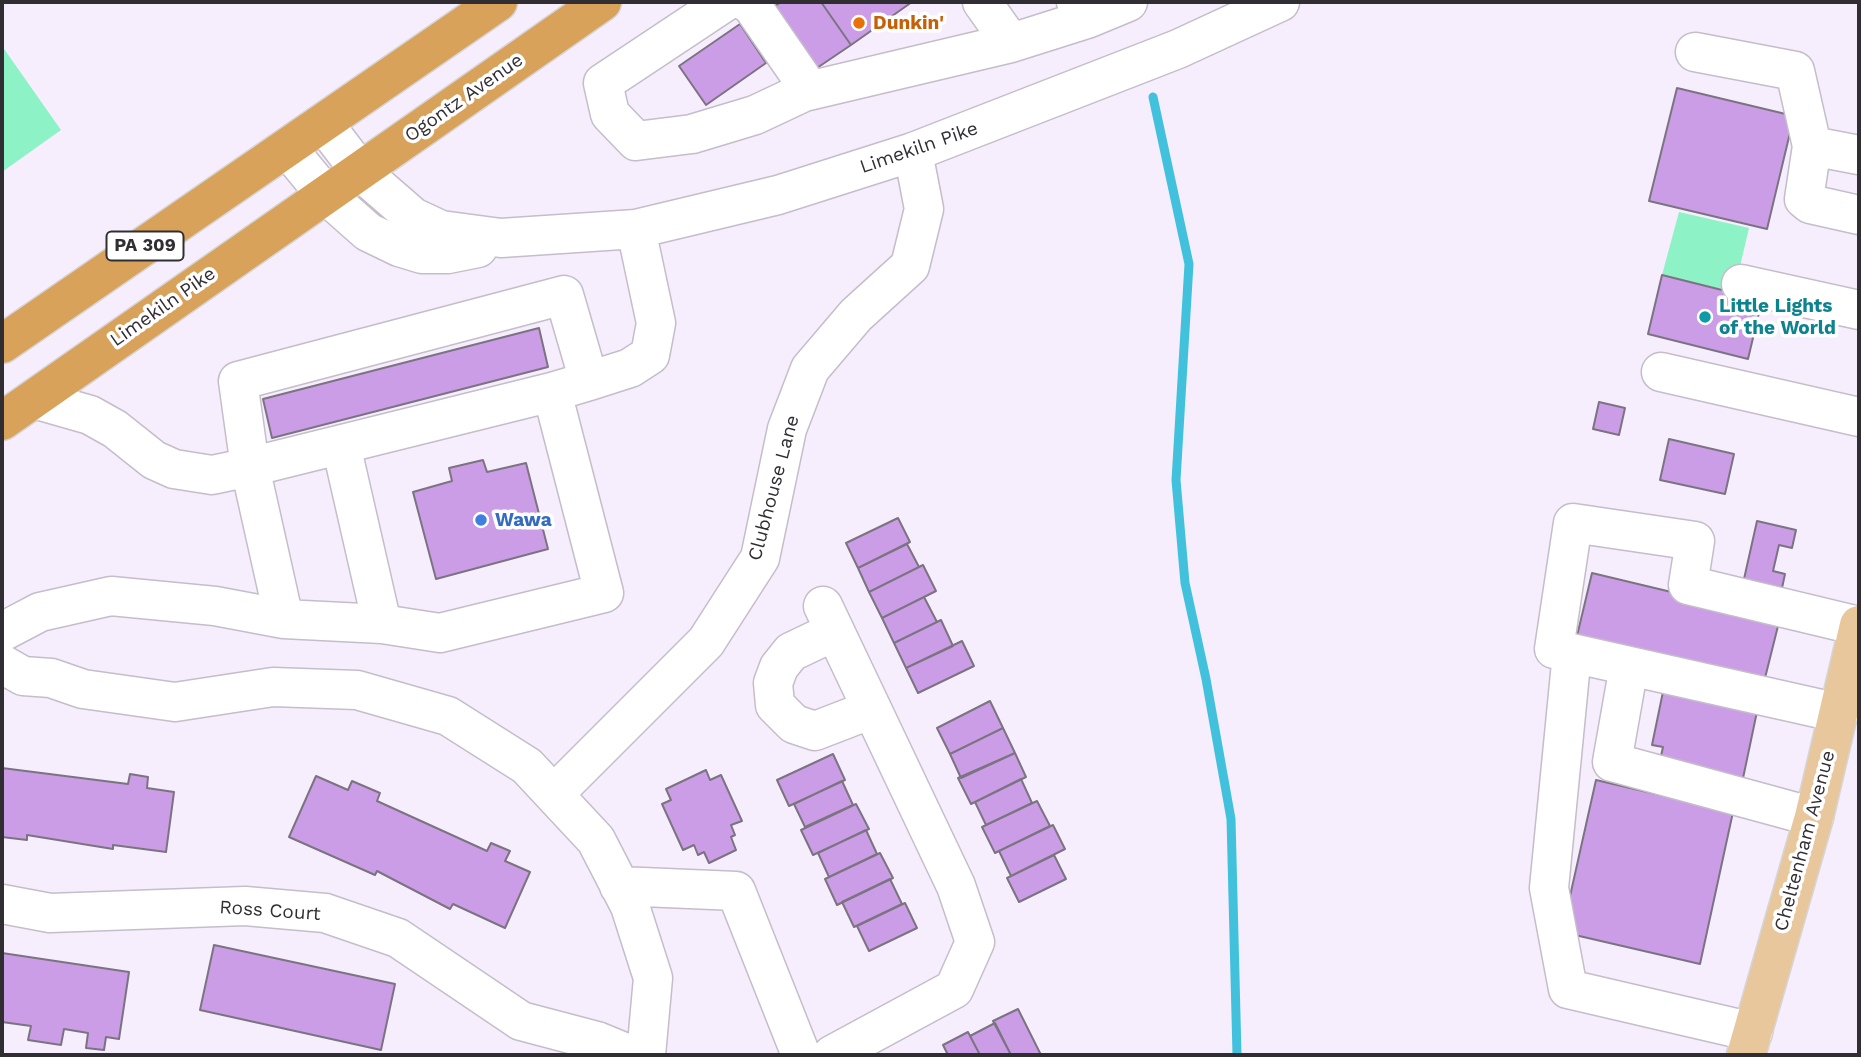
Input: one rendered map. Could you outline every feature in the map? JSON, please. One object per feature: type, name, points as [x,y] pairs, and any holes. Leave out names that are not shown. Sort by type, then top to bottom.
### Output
[{"type":"highway","name":"PA 309","points":[[2,344],[289,149],[498,2]]},
{"type":"highway","name":"Ogontz Avenue","points":[[325,194],[602,2]]},
{"type":"highway","name":"Limekiln Pike","points":[[2,421],[325,194]]},
{"type":"main road","name":"Cheltenham Avenue","points":[[1750,1044],[1814,817],[1859,626]]},
{"type":"street","points":[[982,2],[1011,43]]},
{"type":"street","points":[[741,3],[603,83],[610,114],[636,141],[692,134],[755,115],[804,92],[1011,43],[1081,10],[1128,2]]},
{"type":"street","name":"Limekiln Pike","points":[[324,124],[360,171],[413,217],[441,230],[500,238],[636,229],[778,195],[913,152],[1178,49],[1280,2]]},
{"type":"street","points":[[741,3],[800,77],[804,92]]},
{"type":"street","points":[[692,134],[707,113],[775,85],[778,67],[741,3]]},
{"type":"street","points":[[1695,52],[1795,71],[1812,146],[1804,199],[1810,204],[1859,215]]},
{"type":"street","points":[[1812,146],[1859,155]]},
{"type":"street","name":"Limekiln Pike","points":[[289,149],[325,194],[368,232],[399,247],[422,254],[448,254],[542,235]]},
{"type":"street","name":"Clubhouse Lane","points":[[554,794],[706,642],[760,558],[787,429],[810,369],[856,315],[910,266],[925,209],[913,152]]},
{"type":"street","points":[[34,398],[90,415],[115,429],[155,460],[174,469],[212,475],[552,392],[630,368],[650,355],[656,323],[636,229]]},
{"type":"street","points":[[1741,284],[1859,310]]},
{"type":"street","points":[[284,619],[250,467],[238,381],[564,295],[589,381]]},
{"type":"street","points":[[1661,372],[1859,417]]},
{"type":"street","points":[[2,632],[40,612],[111,596],[215,606],[284,619],[382,624],[440,633],[604,593],[552,392]]},
{"type":"street","points":[[341,445],[382,624]]},
{"type":"street","points":[[1839,713],[1554,649],[1573,523],[1695,541],[1688,585],[1859,626]]},
{"type":"street","points":[[832,1055],[954,989],[975,942],[956,886],[829,618],[791,652],[773,683],[775,705],[794,724],[815,732],[872,709]]},
{"type":"street","points":[[2,638],[36,656],[51,678]]},
{"type":"street","points":[[1572,653],[1549,888],[1568,989],[1750,1044]]},
{"type":"street","points":[[2,664],[23,676],[51,678],[83,689],[175,702],[273,687],[357,690],[448,716],[527,766],[596,840],[630,906],[653,978],[646,1055]]},
{"type":"street","points":[[1629,666],[1612,762],[1814,817]]},
{"type":"street","points":[[620,886],[736,891],[801,1055]]},
{"type":"street","name":"Ross Court","points":[[2,904],[50,913],[245,906],[326,913],[398,938],[521,1021],[597,1041],[631,1055]]},
{"type":"green space","points":[[2,46],[61,130],[2,172]]},
{"type":"green space","points":[[1679,212],[1749,228],[1734,292],[1662,275]]},
{"type":"building","points":[[781,2],[821,2],[851,45],[814,70],[772,8]]},
{"type":"building","name":"Dunkin'","points":[[821,2],[912,2],[851,45]]},
{"type":"building","points":[[740,24],[766,63],[706,105],[679,66]]},
{"type":"building","points":[[1677,88],[1794,116],[1767,229],[1649,201]]},
{"type":"building","name":"Little Lights of the World","points":[[1662,275],[1762,300],[1748,359],[1648,334]]},
{"type":"building","points":[[539,328],[548,367],[272,438],[263,399]]},
{"type":"building","points":[[1599,402],[1625,408],[1619,435],[1593,429]]},
{"type":"building","points":[[1669,439],[1734,454],[1725,494],[1660,480]]},
{"type":"building","name":"Wawa","points":[[483,460],[487,472],[526,463],[548,549],[436,579],[413,492],[452,481],[449,468]]},
{"type":"building","points":[[898,518],[910,542],[858,568],[846,543]]},
{"type":"building","points":[[1757,521],[1796,530],[1792,548],[1779,545],[1773,571],[1785,574],[1782,588],[1744,579]]},
{"type":"building","points":[[907,544],[919,567],[869,592],[858,568]]},
{"type":"building","points":[[923,565],[936,591],[882,618],[869,592]]},
{"type":"building","points":[[1592,573],[1780,618],[1764,682],[1577,636]]},
{"type":"building","points":[[924,597],[937,622],[894,643],[882,618]]},
{"type":"building","points":[[941,620],[953,646],[906,668],[894,643]]},
{"type":"building","points":[[962,641],[974,666],[918,693],[906,668]]},
{"type":"building","points":[[1665,682],[1759,702],[1742,783],[1659,765],[1663,747],[1652,745]]},
{"type":"building","points":[[990,701],[1003,728],[950,754],[937,728]]},
{"type":"building","points":[[1003,728],[1015,753],[961,778],[950,754]]},
{"type":"building","points":[[1015,753],[1026,777],[971,804],[958,778]]},
{"type":"building","points":[[833,754],[845,780],[789,806],[777,780]]},
{"type":"building","points":[[2,768],[128,784],[130,774],[148,777],[147,788],[174,792],[166,852],[113,845],[113,849],[27,835],[27,840],[2,837]]},
{"type":"building","points":[[706,770],[710,780],[721,775],[742,821],[731,825],[735,835],[731,837],[736,850],[709,863],[704,852],[698,855],[694,845],[683,850],[662,804],[671,800],[666,789]]},
{"type":"building","points":[[316,776],[348,790],[352,781],[380,793],[377,801],[487,851],[491,843],[510,851],[505,861],[530,872],[505,928],[453,904],[450,909],[377,871],[375,875],[289,837]]},
{"type":"building","points":[[1021,779],[1032,803],[986,825],[975,802]]},
{"type":"building","points":[[1596,780],[1733,812],[1700,964],[1562,932]]},
{"type":"building","points":[[842,781],[853,805],[805,827],[794,804]]},
{"type":"building","points":[[1037,801],[1050,826],[995,853],[982,827]]},
{"type":"building","points":[[856,804],[869,829],[813,855],[801,830]]},
{"type":"building","points":[[1053,825],[1065,849],[1011,876],[999,851]]},
{"type":"building","points":[[866,830],[877,854],[829,877],[818,853]]},
{"type":"building","points":[[880,853],[893,878],[837,905],[825,879]]},
{"type":"building","points":[[1054,855],[1066,879],[1019,902],[1007,878]]},
{"type":"building","points":[[890,879],[902,904],[854,927],[842,902]]},
{"type":"building","points":[[905,903],[917,928],[869,951],[857,926]]},
{"type":"building","points":[[214,945],[395,984],[381,1050],[200,1010]]},
{"type":"building","points":[[2,953],[129,972],[119,1039],[106,1037],[104,1050],[86,1048],[88,1033],[64,1029],[61,1045],[28,1040],[31,1026],[2,1022]]},
{"type":"building","points":[[1018,1009],[1041,1055],[1011,1055],[993,1021]]},
{"type":"building","points":[[995,1023],[1011,1055],[980,1055],[970,1036]]},
{"type":"building","points":[[968,1032],[980,1055],[948,1055],[943,1045]]},
{"type":"waterway","points":[[1153,97],[1189,264],[1176,480],[1185,583],[1206,679],[1231,819],[1237,1055]]},
{"type":"place","name":"Dunkin'","points":[[859,23]]},
{"type":"place","name":"Little Lights of the World","points":[[1705,317]]},
{"type":"place","name":"Wawa","points":[[481,520]]}]
